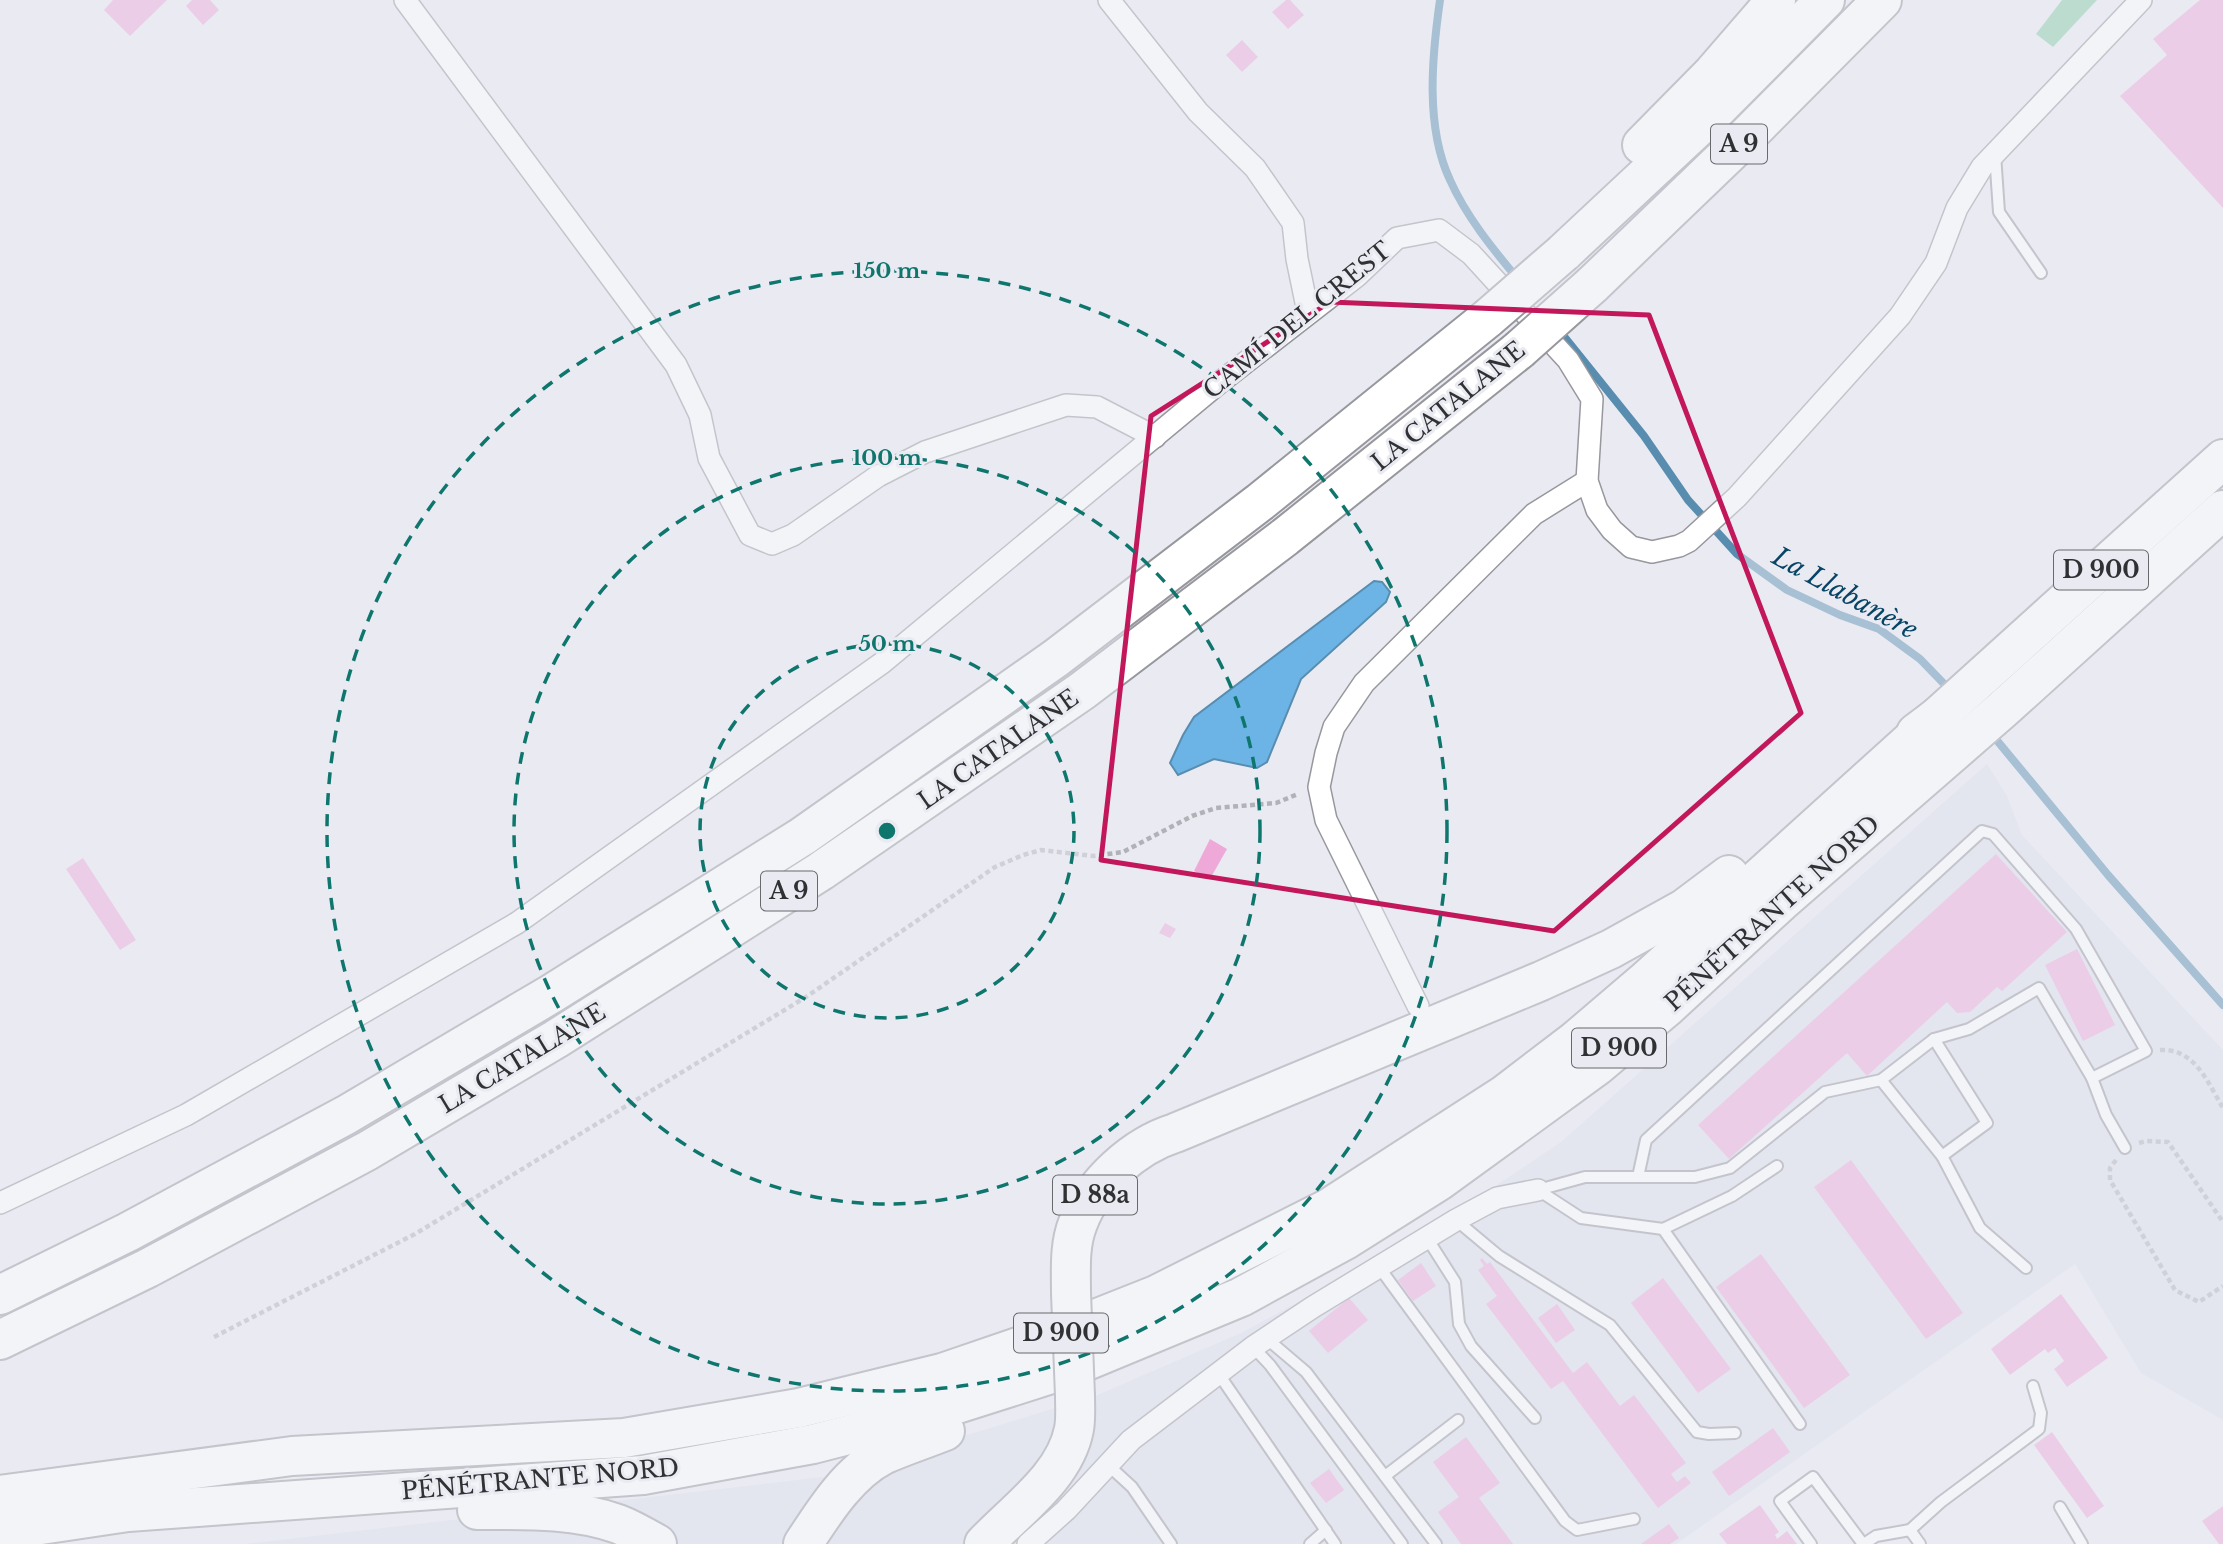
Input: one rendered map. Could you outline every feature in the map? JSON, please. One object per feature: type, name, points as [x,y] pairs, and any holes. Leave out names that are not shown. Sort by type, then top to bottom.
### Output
[{"type":"highway","points":[[1555,246],[1776,0]]},
{"type":"highway","name":"LA CATALANE","points":[[0,1295],[128,1232],[346,1115],[551,994],[803,835],[1056,658],[1250,511],[1715,111],[1825,0]]},
{"type":"highway","name":"LA CATALANE","points":[[0,1340],[148,1268],[367,1151],[556,1039],[821,871],[1082,691],[1286,537],[1519,350],[1592,285],[1746,137],[1882,0]]},
{"type":"highway","name":"D 900","points":[[1947,733],[1979,680],[2223,459]]},
{"type":"highway","name":"D 900","points":[[1947,733],[2003,709],[2223,509]]},
{"type":"highway","name":"D 88a","points":[[984,1544],[1051,1477],[1067,1451],[1074,1428],[1075,1396],[1071,1253],[1078,1223],[1102,1181],[1127,1159],[1156,1139],[1541,981],[1611,949],[1685,908],[1947,733]]},
{"type":"highway","name":"PÉNÉTRANTE NORD","points":[[15,1529],[128,1512],[643,1475],[800,1446],[910,1419],[1067,1368],[1241,1297],[1347,1239],[1439,1181],[1597,1066],[1666,1008],[1781,902],[1947,733]]},
{"type":"highway","name":"PÉNÉTRANTE NORD","points":[[0,1495],[292,1456],[624,1438],[799,1408],[942,1373],[1078,1326],[1156,1295],[1329,1208],[1504,1095],[1576,1040],[1947,733]]},
{"type":"highway","points":[[803,1544],[828,1506],[852,1480],[881,1456],[1060,1386],[1241,1297]]},
{"type":"highway","points":[[15,1529],[381,1512],[525,1510],[575,1515],[617,1524],[657,1544]]},
{"type":"street","points":[[405,0],[676,365],[700,415],[709,458],[750,535],[772,544],[793,535],[878,476],[925,452],[1066,405],[1097,407],[1155,437]]},
{"type":"street","points":[[1109,0],[1198,112],[1255,168],[1293,223],[1297,260],[1308,312]]},
{"type":"street","points":[[1418,1006],[1326,820],[1319,787],[1334,727],[1364,683],[1534,514],[1587,481],[1597,510],[1612,530],[1631,547],[1652,552],[1689,541],[1737,496],[1900,316],[1936,263],[1957,208],[1982,167],[2141,0]]},
{"type":"street","name":"CAMÍ DEL CREST","points":[[0,1203],[186,1115],[517,923],[882,663],[1219,383],[1357,276],[1397,238],[1439,230],[1480,263],[1568,360],[1592,399],[1587,481]]},
{"type":"street","points":[[1028,1544],[1066,1510],[1131,1440],[1259,1342],[1456,1220],[1497,1198],[1538,1190]]},
{"type":"lane","points":[[1995,154],[1999,212],[2041,273]]},
{"type":"lane","points":[[2037,677],[2096,642]]},
{"type":"lane","points":[[1638,1177],[1646,1140],[1982,831],[1993,834],[2076,929],[2146,1051],[2092,1078]]},
{"type":"lane","points":[[1538,1190],[1585,1177],[1695,1177],[1730,1168],[1825,1092],[1881,1080],[1934,1039],[1969,1029],[2039,988],[2092,1078],[2106,1115],[2125,1148]]},
{"type":"lane","points":[[1934,1039],[1987,1122],[1942,1156]]},
{"type":"lane","points":[[1881,1080],[1942,1156],[1980,1228],[2026,1268]]},
{"type":"lane","points":[[1538,1190],[1581,1218],[1663,1229],[1732,1196],[1777,1166]]},
{"type":"lane","points":[[1456,1220],[1499,1255],[1610,1325],[1697,1432],[1735,1433]]},
{"type":"lane","points":[[1663,1229],[1800,1424]]},
{"type":"lane","points":[[1427,1238],[1455,1282],[1459,1324],[1471,1346],[1535,1418]]},
{"type":"lane","points":[[1378,1267],[1565,1521],[1577,1530],[1634,1519]]},
{"type":"lane","points":[[1259,1342],[1306,1372],[1436,1544]]},
{"type":"lane","points":[[1259,1342],[1269,1365],[1402,1544]]},
{"type":"lane","points":[[1218,1373],[1335,1544]]},
{"type":"lane","points":[[1811,1544],[1780,1501],[1813,1477],[1864,1544],[1876,1536],[1910,1530],[1941,1502],[2039,1429],[2041,1413],[2033,1386]]},
{"type":"lane","points":[[1385,1476],[1458,1420]]},
{"type":"lane","points":[[1108,1465],[1132,1488],[1171,1544]]},
{"type":"lane","points":[[2060,1507],[2082,1544]]},
{"type":"lane","points":[[1910,1530],[1920,1544]]},
{"type":"lane","points":[[1310,1544],[1326,1531]]},
{"type":"path","points":[[214,1338],[439,1220],[806,997],[995,867],[1041,850],[1093,856],[1123,852],[1192,816],[1216,808],[1276,803]]},
{"type":"path","points":[[2146,1051],[2166,1050],[2193,1060],[2223,1108]]},
{"type":"path","points":[[2223,1222],[2168,1142],[2146,1141],[2125,1148],[2110,1168],[2110,1180],[2175,1290],[2199,1302],[2223,1286]]},
{"type":"highlighted area","points":[[1330,302],[1649,315],[1801,713],[1554,931],[1101,860],[1151,416]]},
{"type":"shaded area","points":[[1987,764],[2007,796],[2022,835],[2223,1050],[2223,1420],[2141,1373],[2075,1264],[1676,1544],[245,1544],[832,1476],[1095,1396],[1241,1333],[1423,1235],[1561,1142]]},
{"type":"green space","points":[[2062,0],[2097,0],[2053,47],[2036,34]]},
{"type":"water","points":[[1374,581],[1382,582],[1390,592],[1386,602],[1301,679],[1267,762],[1257,768],[1214,759],[1178,775],[1170,763],[1194,717]]},
{"type":"building","points":[[113,0],[167,0],[130,36],[104,10]]},
{"type":"building","points":[[192,0],[210,0],[219,10],[203,25],[186,6]]},
{"type":"building","points":[[1286,0],[1290,0],[1304,15],[1288,29],[1272,12]]},
{"type":"building","points":[[2200,0],[2223,0],[2223,208],[2120,96],[2167,55],[2153,39]]},
{"type":"building","points":[[1242,40],[1258,57],[1242,72],[1226,55]]},
{"type":"building","points":[[1210,839],[1227,849],[1210,879],[1194,871]]},
{"type":"building","points":[[1996,854],[2067,932],[2002,991],[1997,987],[1970,1012],[1957,1013],[1947,1002],[1867,1076],[1847,1053],[1729,1159],[1698,1125]]},
{"type":"building","points":[[83,858],[136,940],[120,950],[66,869]]},
{"type":"building","points":[[1165,923],[1176,929],[1170,938],[1159,933]]},
{"type":"building","points":[[2077,949],[2115,1025],[2083,1041],[2045,965]]},
{"type":"building","points":[[1851,1160],[1963,1313],[1926,1339],[1814,1187]]},
{"type":"building","points":[[1761,1254],[1850,1375],[1804,1408],[1716,1287]]},
{"type":"building","points":[[1482,1258],[1487,1264],[1490,1262],[1573,1373],[1587,1362],[1620,1406],[1634,1395],[1686,1463],[1671,1474],[1677,1482],[1685,1476],[1691,1483],[1658,1508],[1563,1381],[1551,1389],[1486,1304],[1497,1296],[1478,1270],[1484,1266],[1480,1260]]},
{"type":"building","points":[[1421,1263],[1436,1286],[1413,1301],[1398,1280]]},
{"type":"building","points":[[1663,1278],[1731,1369],[1698,1393],[1631,1303]]},
{"type":"building","points":[[2061,1294],[2108,1358],[2067,1387],[2054,1369],[2064,1361],[2055,1348],[2048,1353],[2045,1349],[2010,1375],[1991,1349]]},
{"type":"building","points":[[1349,1298],[1368,1320],[1328,1353],[1309,1331]]},
{"type":"building","points":[[1557,1304],[1575,1330],[1556,1343],[1538,1318]]},
{"type":"building","points":[[1773,1428],[1790,1452],[1729,1496],[1712,1472]]},
{"type":"building","points":[[2052,1432],[2104,1506],[2087,1518],[2034,1445]]},
{"type":"building","points":[[1466,1437],[1500,1483],[1479,1498],[1513,1544],[1461,1544],[1438,1512],[1459,1497],[1433,1462]]},
{"type":"building","points":[[1329,1469],[1344,1490],[1326,1503],[1310,1483]]},
{"type":"building","points":[[1760,1505],[1779,1532],[1775,1535],[1777,1539],[1787,1531],[1797,1544],[1727,1544],[1719,1534]]},
{"type":"building","points":[[2223,1506],[2223,1544],[2219,1544],[2202,1521]]},
{"type":"building","points":[[1669,1524],[1679,1538],[1670,1544],[1641,1544]]},
{"type":"waterway","name":"La Llabanère","points":[[1440,0],[1433,91],[1434,115],[1442,159],[1456,193],[1472,219],[1517,278]]},
{"type":"waterway","name":"La Llabanère","points":[[1558,329],[1644,436],[1688,500],[1737,554],[1787,590],[1840,615],[1879,629],[1920,659],[1950,690]]},
{"type":"waterway","name":"La Llabanère","points":[[1990,732],[2108,875],[2223,1005]]}]
